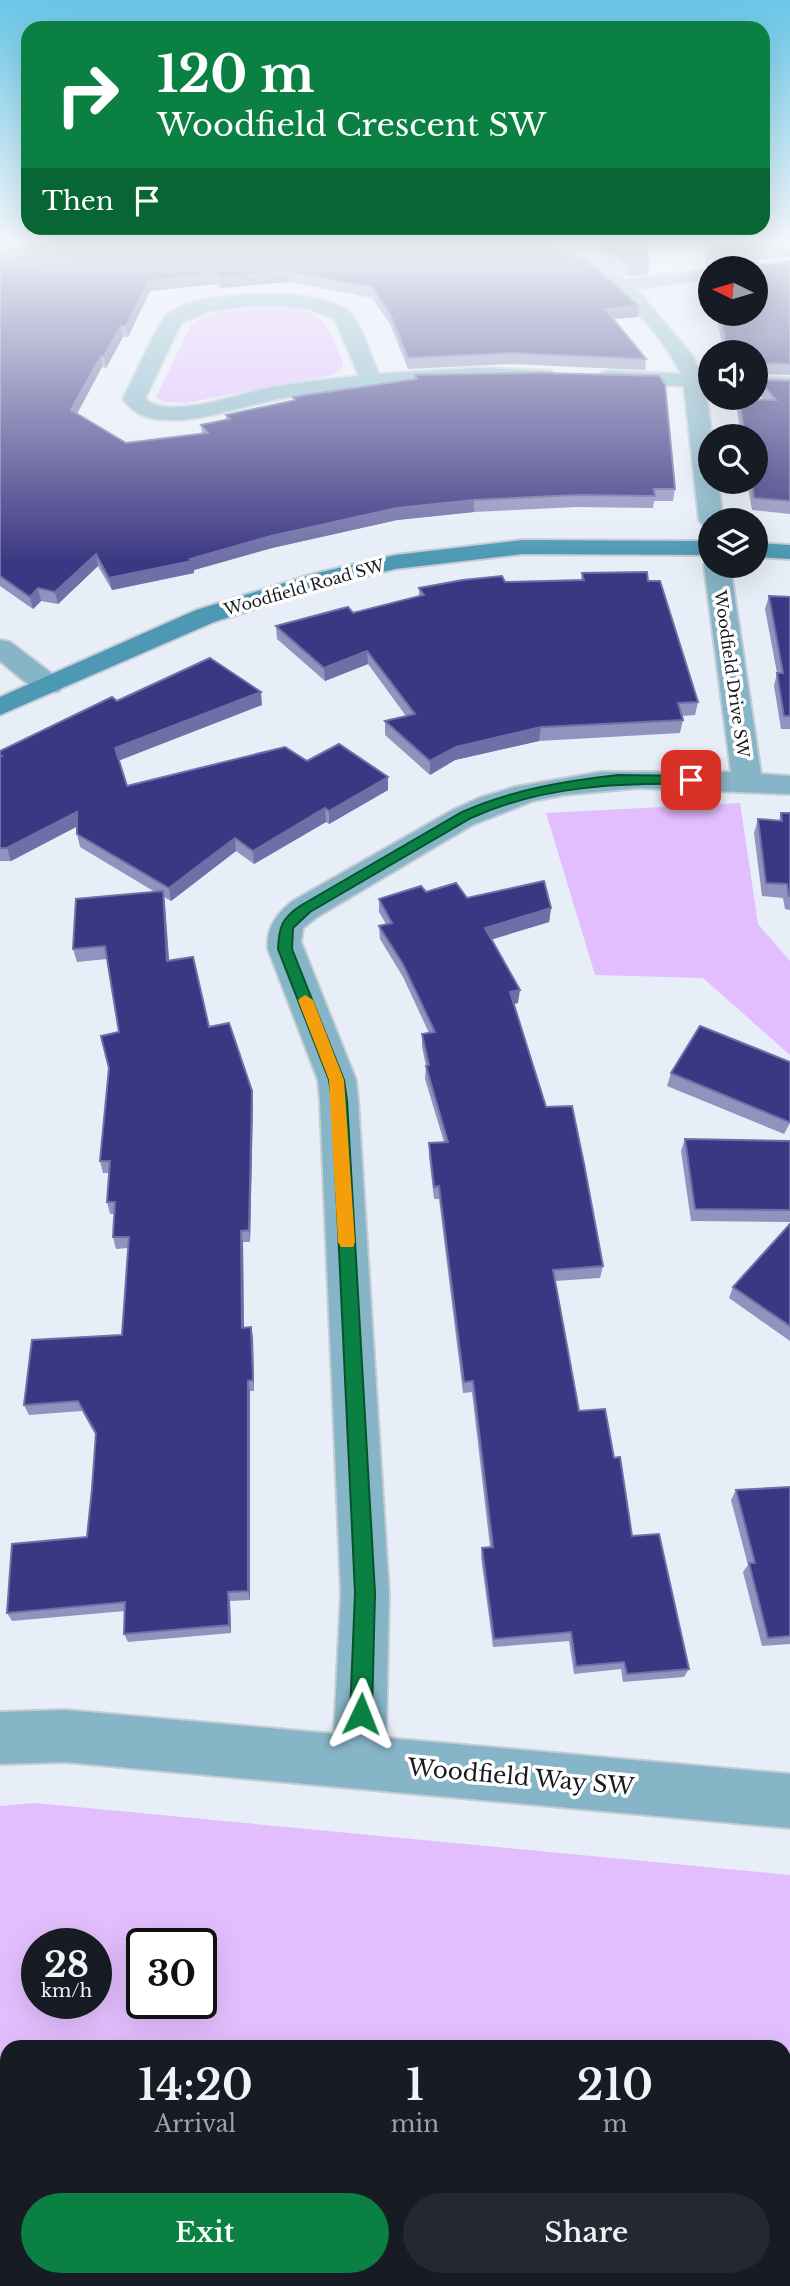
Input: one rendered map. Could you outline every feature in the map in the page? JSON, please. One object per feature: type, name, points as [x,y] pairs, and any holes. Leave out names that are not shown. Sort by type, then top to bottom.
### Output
[{"type":"street","points":[[159,349],[134,399],[146,410],[176,414],[277,392],[371,380],[484,373],[698,381]]},
{"type":"street","points":[[357,349],[371,380]]},
{"type":"street","points":[[676,349],[698,376]]},
{"type":"street","points":[[768,383],[790,384]]},
{"type":"street","points":[[704,410],[710,508]]},
{"type":"street","name":"Woodfield Road SW","points":[[0,707],[205,615],[327,578],[395,562],[523,547],[698,548]]},
{"type":"street","points":[[768,551],[790,552]]},
{"type":"street","name":"Woodfield Drive SW","points":[[719,578],[747,783]]},
{"type":"street","points":[[0,648],[50,685]]},
{"type":"street","points":[[359,1762],[365,1593],[340,1100],[337,1080],[285,949],[286,928],[292,918],[305,909],[467,815],[519,795],[571,784],[618,779],[790,785]]},
{"type":"street","name":"Woodfield Way SW","points":[[0,1738],[65,1736],[790,1801]]},
{"type":"shaded area","points":[[179,349],[337,349],[343,362],[340,370],[327,376],[186,403],[163,402],[156,397]]},
{"type":"shaded area","points":[[740,803],[758,924],[790,961],[790,1055],[703,978],[595,975],[546,813]]},
{"type":"shaded area","points":[[35,1803],[790,1875],[790,2040],[0,2040],[0,1806]]},
{"type":"building","points":[[0,349],[108,349],[104,356],[101,356],[71,410],[126,443],[208,433],[201,425],[230,419],[226,415],[296,400],[293,397],[417,379],[415,375],[539,373],[659,376],[665,385],[675,489],[654,489],[655,496],[578,495],[474,500],[397,508],[271,536],[190,559],[192,561],[109,578],[96,554],[55,592],[38,588],[30,597],[0,576]]},
{"type":"building","points":[[404,349],[638,349],[646,359],[512,353],[408,358]]},
{"type":"building","points":[[768,349],[790,349],[790,364],[768,363]]},
{"type":"building","points":[[768,380],[790,381],[790,501],[754,498],[754,494],[768,494],[768,424],[743,424],[741,410],[768,410],[768,400],[776,400],[768,391]]},
{"type":"building","points":[[647,572],[648,581],[660,581],[698,702],[678,703],[683,720],[541,727],[456,747],[430,761],[385,721],[415,714],[367,651],[324,668],[276,626],[348,607],[353,613],[424,595],[419,588],[463,580],[502,576],[505,582],[584,580],[582,573]]},
{"type":"building","points":[[769,596],[790,597],[790,716],[784,716],[777,673],[783,673]]},
{"type":"building","points":[[210,658],[261,692],[115,748],[127,786],[285,747],[307,761],[339,744],[388,777],[329,811],[325,808],[253,851],[235,838],[169,888],[77,834],[77,812],[7,848],[0,848],[0,751],[112,697],[117,701]]},
{"type":"building","points":[[781,813],[790,813],[790,896],[787,884],[766,883],[758,819],[782,821]]},
{"type":"building","points":[[544,881],[551,908],[485,928],[520,990],[510,992],[546,1107],[572,1106],[584,1164],[603,1266],[553,1270],[579,1411],[605,1409],[614,1458],[620,1457],[632,1536],[659,1534],[689,1669],[627,1674],[624,1662],[576,1666],[571,1632],[494,1639],[482,1548],[493,1547],[473,1381],[464,1382],[439,1186],[434,1187],[429,1143],[448,1142],[426,1066],[429,1065],[422,1034],[435,1032],[403,964],[379,926],[392,923],[379,899],[421,886],[426,892],[456,883],[467,898]]},
{"type":"building","points":[[163,891],[167,961],[193,957],[209,1027],[229,1023],[252,1091],[249,1230],[241,1231],[242,1328],[251,1327],[253,1380],[248,1381],[248,1591],[228,1592],[229,1625],[124,1634],[125,1602],[7,1613],[12,1544],[87,1537],[92,1489],[96,1433],[78,1401],[24,1405],[32,1340],[122,1335],[129,1237],[113,1237],[115,1202],[107,1202],[110,1161],[100,1161],[109,1068],[101,1036],[119,1032],[105,946],[73,949],[76,899]]},
{"type":"building","points":[[700,1026],[790,1062],[789,1122],[671,1073]]},
{"type":"building","points":[[685,1139],[790,1141],[790,1210],[695,1209]]},
{"type":"building","points":[[790,1224],[790,1326],[733,1287]]},
{"type":"building","points":[[790,1487],[790,1636],[768,1638],[749,1563],[755,1563],[736,1490]]},
{"type":"slow traffic","points":[[305,1000],[337,1080],[347,1242]]},
{"type":"route","points":[[361,1714],[365,1593],[340,1100],[337,1080],[285,949],[286,928],[292,918],[305,909],[467,815],[491,804],[571,784],[618,779],[691,780]]}]
